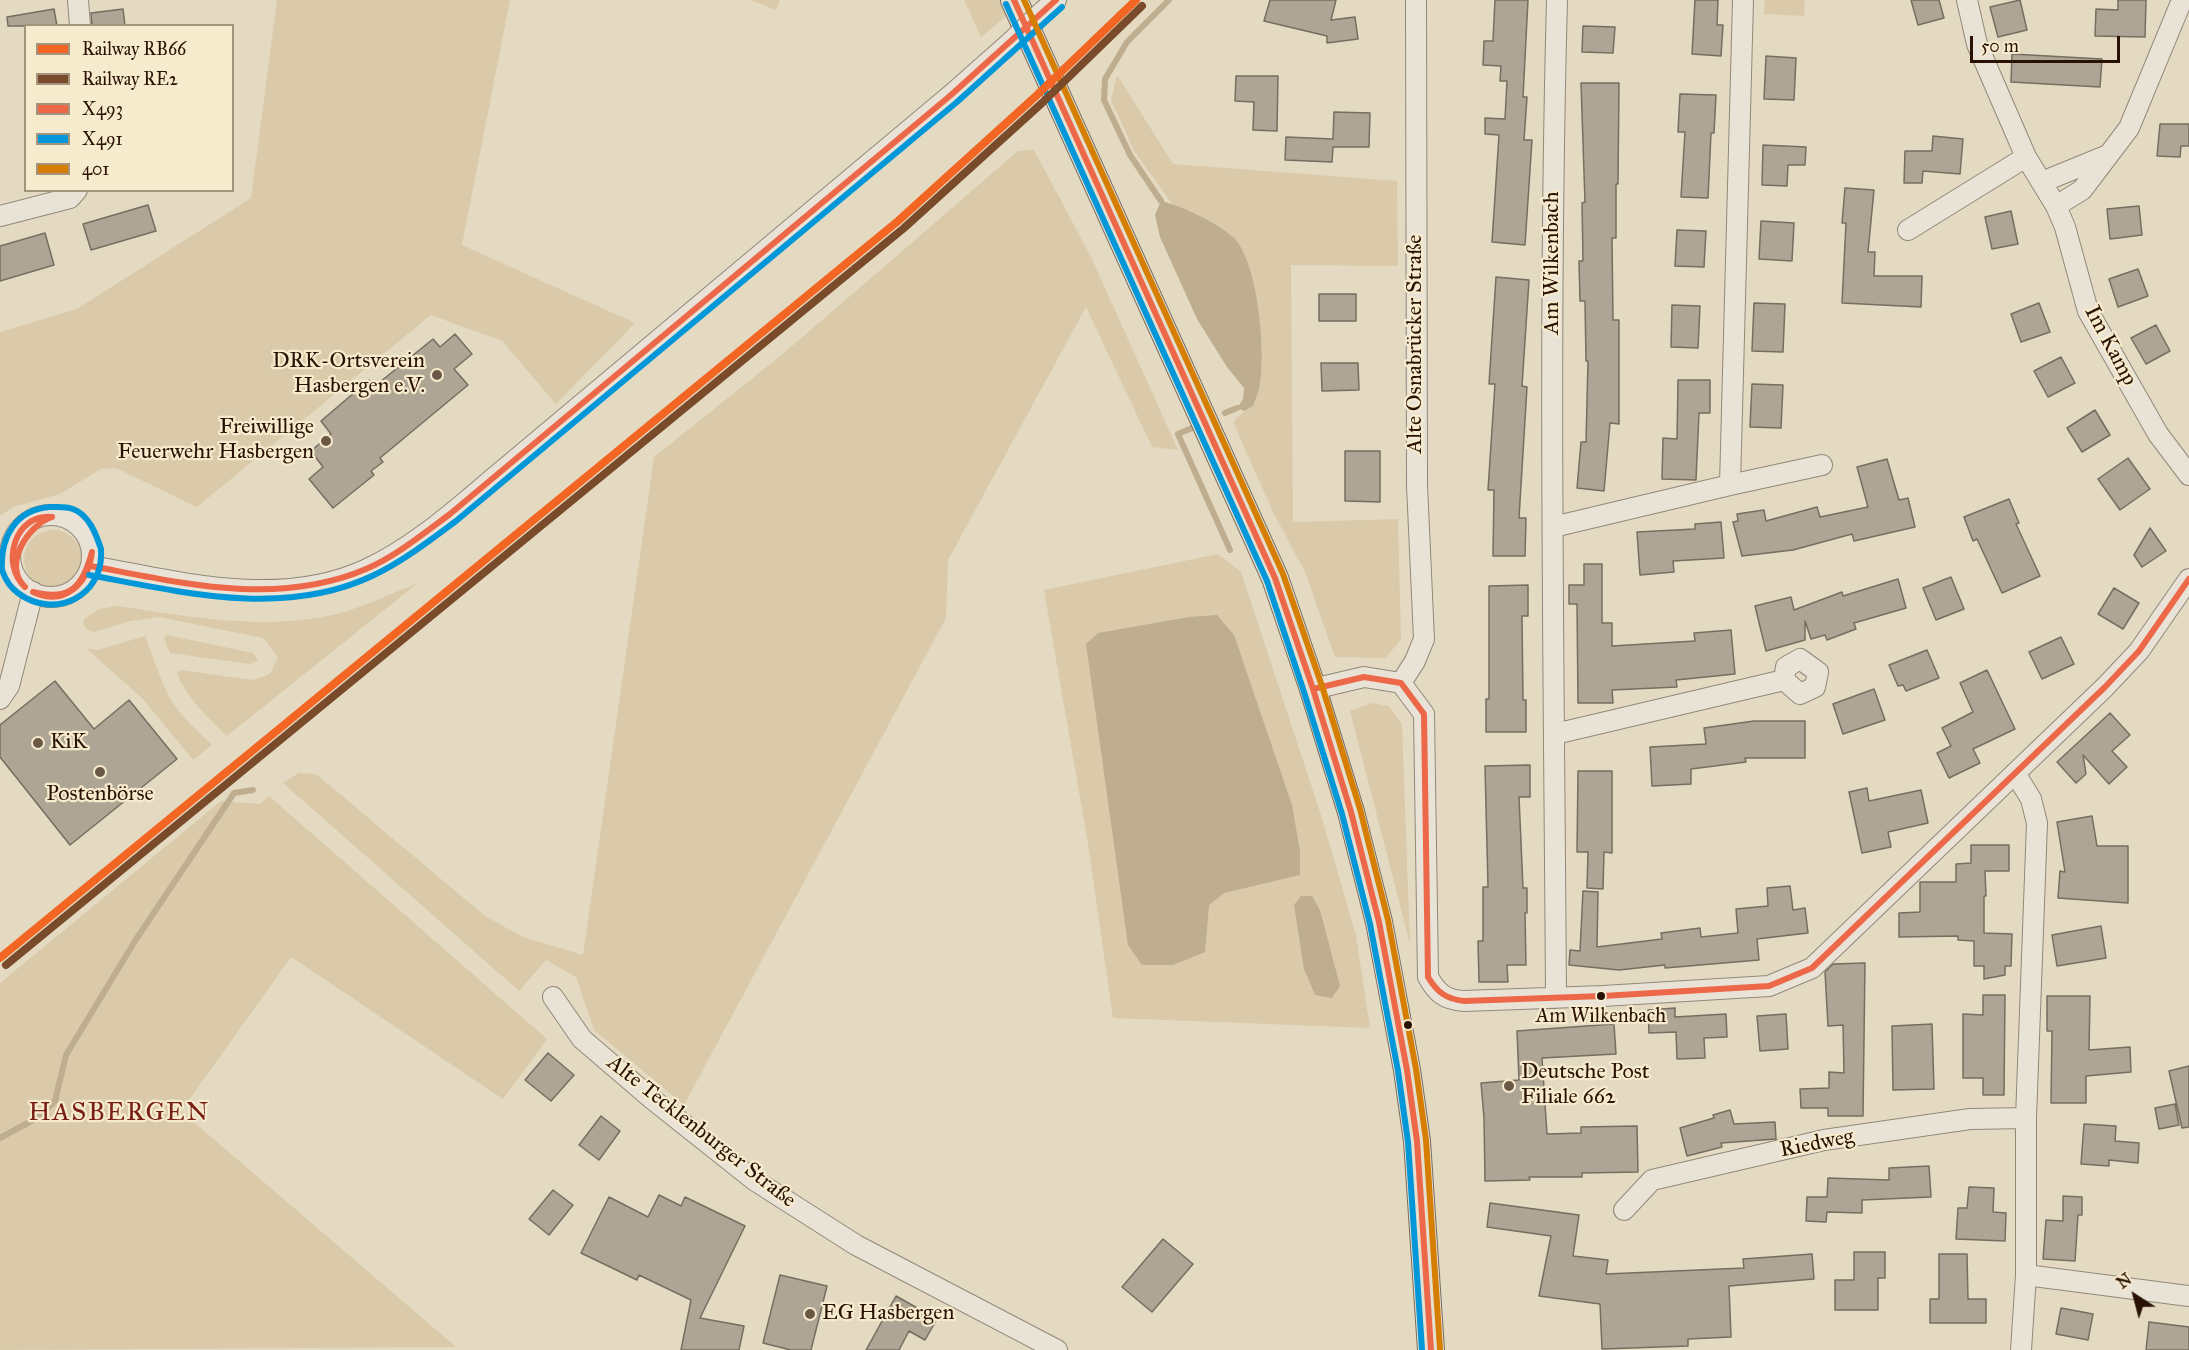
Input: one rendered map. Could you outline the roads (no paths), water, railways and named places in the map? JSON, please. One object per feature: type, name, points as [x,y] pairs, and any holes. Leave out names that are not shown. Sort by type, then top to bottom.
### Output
[{"type":"main road","points":[[1014,0],[1275,578],[1313,689],[1357,834],[1379,922],[1399,1025],[1417,1141],[1431,1350]]},
{"type":"street","points":[[78,0],[80,24]]},
{"type":"street","name":"Alte Osnabrücker Straße","points":[[1401,683],[1415,661],[1424,639],[1417,473],[1416,0]]},
{"type":"street","name":"Am Wilkenbach","points":[[1556,998],[1553,527],[1554,135],[1557,0]]},
{"type":"street","points":[[1730,485],[1743,0]]},
{"type":"street","name":"Im Kamp","points":[[1967,0],[1977,44],[2026,157],[2056,206],[2065,227],[2088,311],[2158,434],[2189,475]]},
{"type":"street","points":[[2056,206],[2082,190],[2111,154],[2128,128],[2182,0]]},
{"type":"street","points":[[91,566],[222,588],[272,591],[319,585],[356,573],[406,547],[502,471],[951,95],[1049,6]]},
{"type":"street","points":[[2042,182],[2111,154]]},
{"type":"street","points":[[1908,230],[2026,157]]},
{"type":"street","points":[[0,216],[70,198],[75,192]]},
{"type":"street","points":[[1553,527],[1821,465]]},
{"type":"street","points":[[44,515],[58,515],[71,520],[81,528],[90,546],[91,566],[85,578],[76,588],[51,597],[26,588],[16,578],[5,553],[21,528],[32,520],[44,515]]},
{"type":"street","points":[[1313,689],[1364,677],[1401,683],[1424,714],[1428,977],[1437,993],[1452,1001],[1556,998],[1769,986],[1812,968],[2106,687],[2139,651],[2189,579]]},
{"type":"street","points":[[0,699],[9,686],[33,592]]},
{"type":"street","points":[[1554,734],[1784,680]]},
{"type":"street","points":[[2015,773],[2031,799],[2037,823],[2026,1118],[2026,1275],[2020,1350]]},
{"type":"street","name":"Alte Tecklenburger Straße","points":[[552,997],[582,1040],[754,1180],[856,1245],[1057,1350]]},
{"type":"street","name":"Riedweg","points":[[1624,1210],[1652,1180],[1675,1174],[1824,1140],[1970,1119],[2026,1118]]},
{"type":"street","points":[[2026,1275],[2189,1296]]},
{"type":"waterway","points":[[1161,201],[1130,155],[1104,100],[1105,79],[1127,42],[1169,0]]},
{"type":"waterway","points":[[1225,413],[1237,408]]},
{"type":"waterway","points":[[1192,428],[1178,434],[1230,550]]},
{"type":"waterway","points":[[0,1138],[37,1118],[55,1101],[66,1055],[135,941],[234,793],[253,790]]},
{"type":"rail line","name":"RB66","points":[[0,958],[898,221],[1036,96],[1136,0]]},
{"type":"rail line","name":"RE2","points":[[6,965],[904,228],[1042,103],[1142,6]]},
{"type":"place","name":"DRK-Ortsverein Hasbergen e.V.","points":[[437,375]]},
{"type":"place","name":"Freiwillige Feuerwehr Hasbergen","points":[[326,441]]},
{"type":"place","name":"KiK","points":[[38,743]]},
{"type":"place","name":"Postenbörse","points":[[100,772]]},
{"type":"place","name":"Am Wilkenbach","points":[[1601,996]]},
{"type":"place","name":"Deutsche Post Filiale 662","points":[[1509,1086]]},
{"type":"place","name":"EG Hasbergen","points":[[810,1314]]},
{"type":"district","name":"HASBERGEN","points":[[119,1114]]}]
